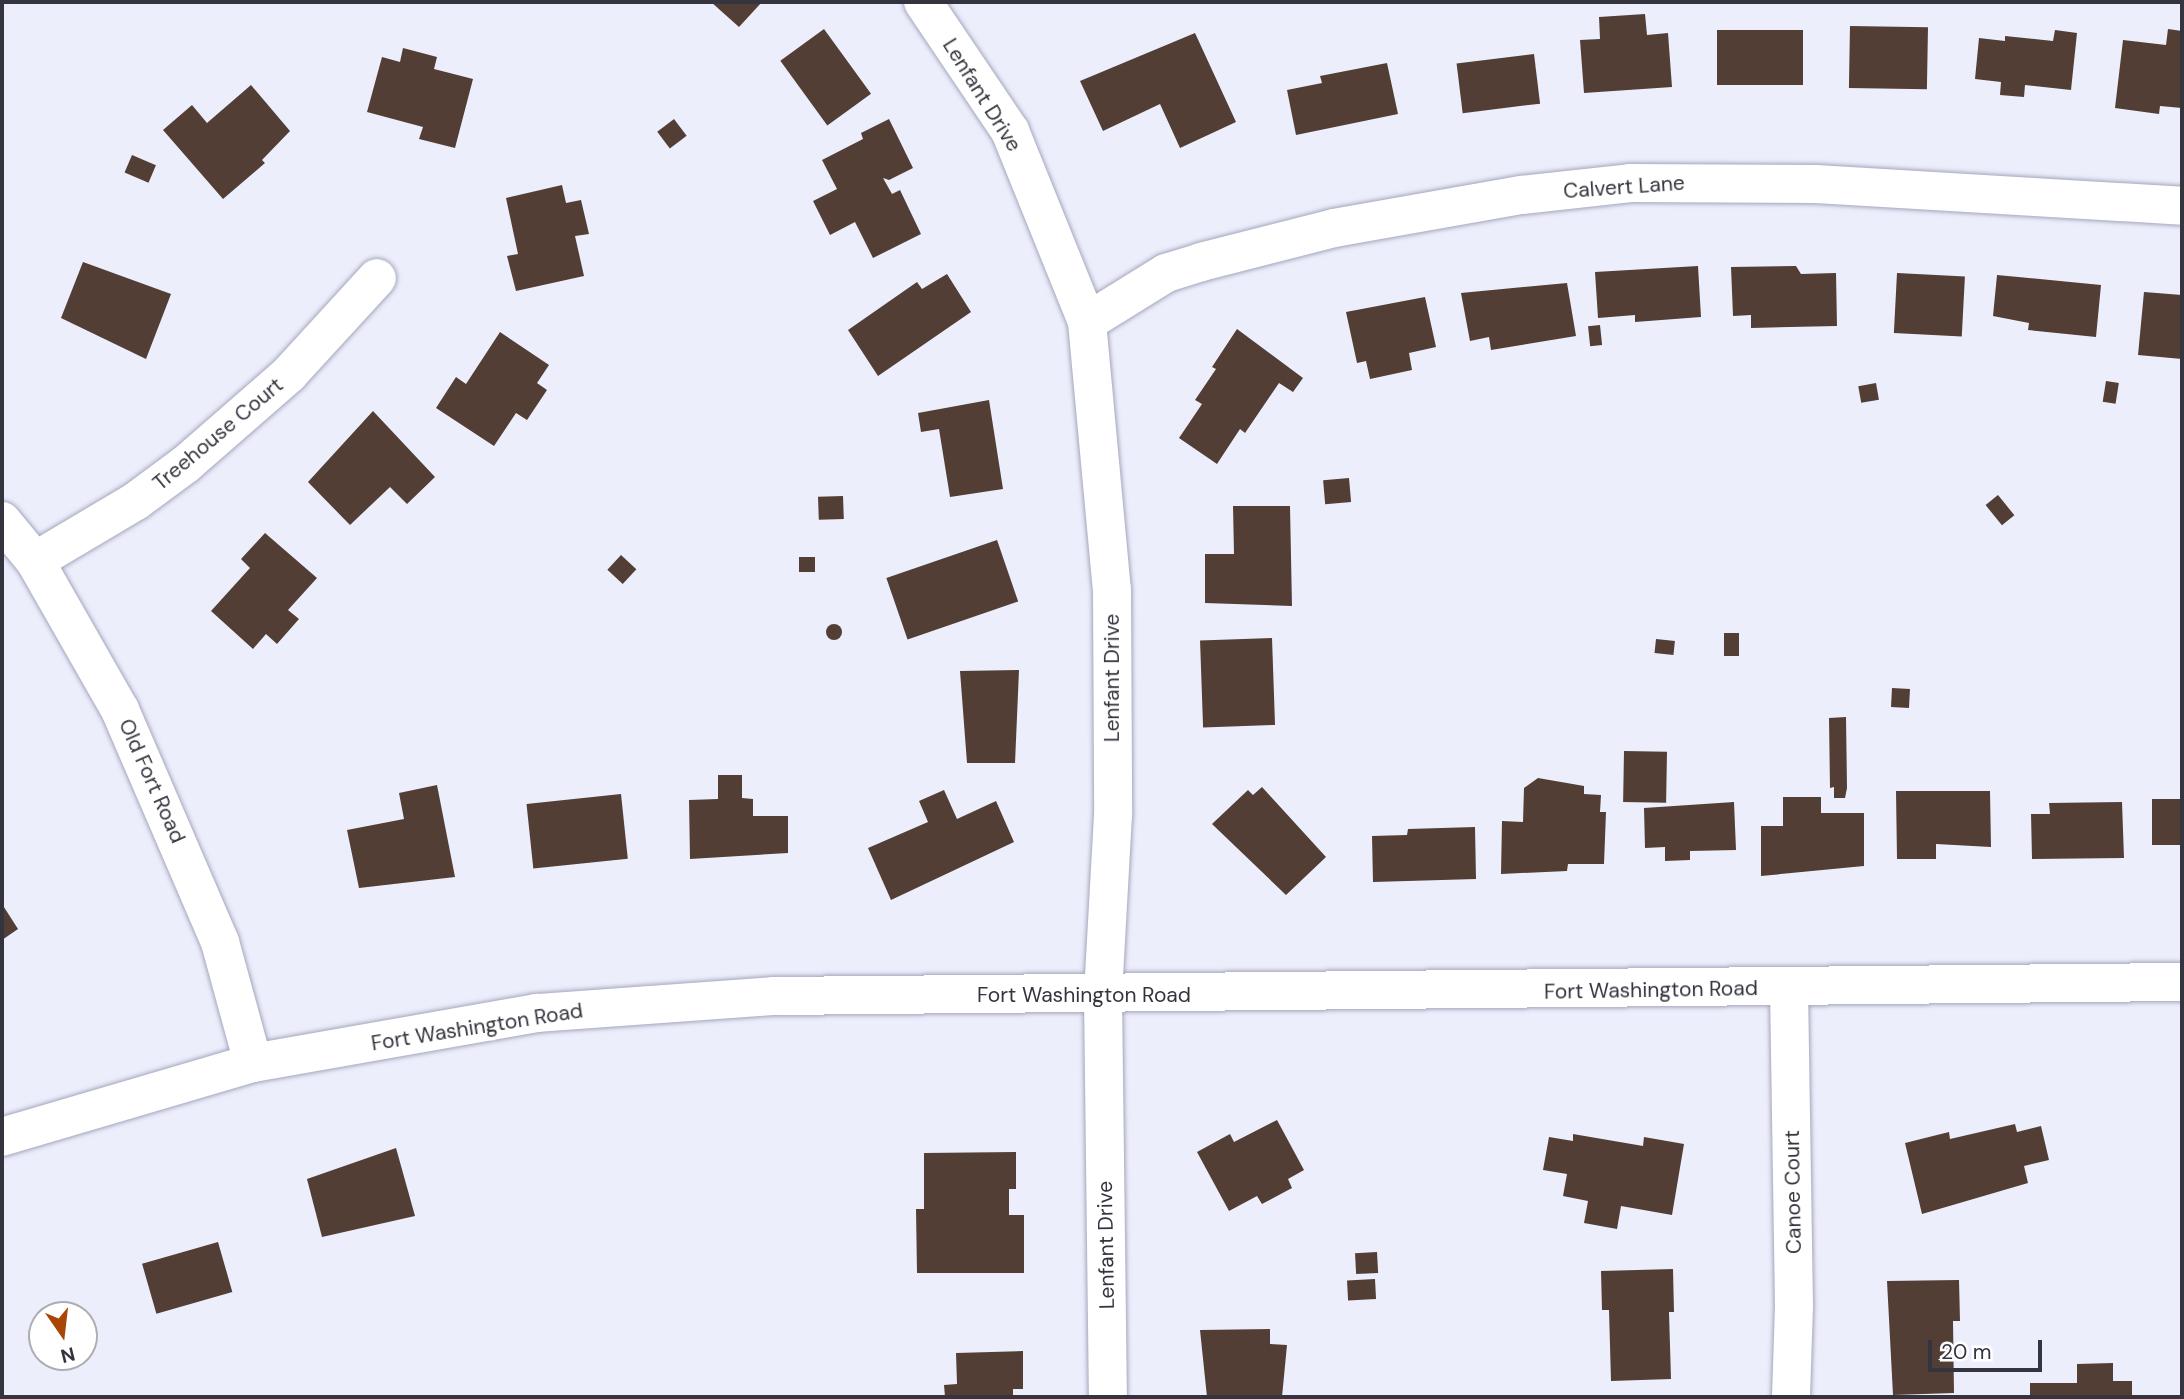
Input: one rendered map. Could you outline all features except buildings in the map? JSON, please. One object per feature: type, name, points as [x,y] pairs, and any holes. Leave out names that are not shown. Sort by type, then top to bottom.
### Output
[{"type":"street","name":"Lenfant Drive","points":[[923,2],[1010,131],[1087,322],[1112,589],[1113,815],[1103,996],[1108,1397]]},
{"type":"street","name":"Calvert Lane","points":[[1087,322],[1166,273],[1200,262],[1395,215],[1562,190],[1630,183],[1816,184],[2182,206]]},
{"type":"street","name":"Treehouse Court","points":[[35,561],[136,501],[187,464],[289,374],[377,278]]},
{"type":"street","name":"Old Fort Road","points":[[2,521],[35,561],[120,710],[188,860],[220,942],[253,1063]]},
{"type":"street","name":"Fort Washington Road","points":[[2,1136],[253,1063],[550,1012],[774,996],[1103,996],[1789,988],[1977,981],[2182,982]]},
{"type":"street","name":"Canoe Court","points":[[1789,988],[1794,1306],[1791,1397]]}]
